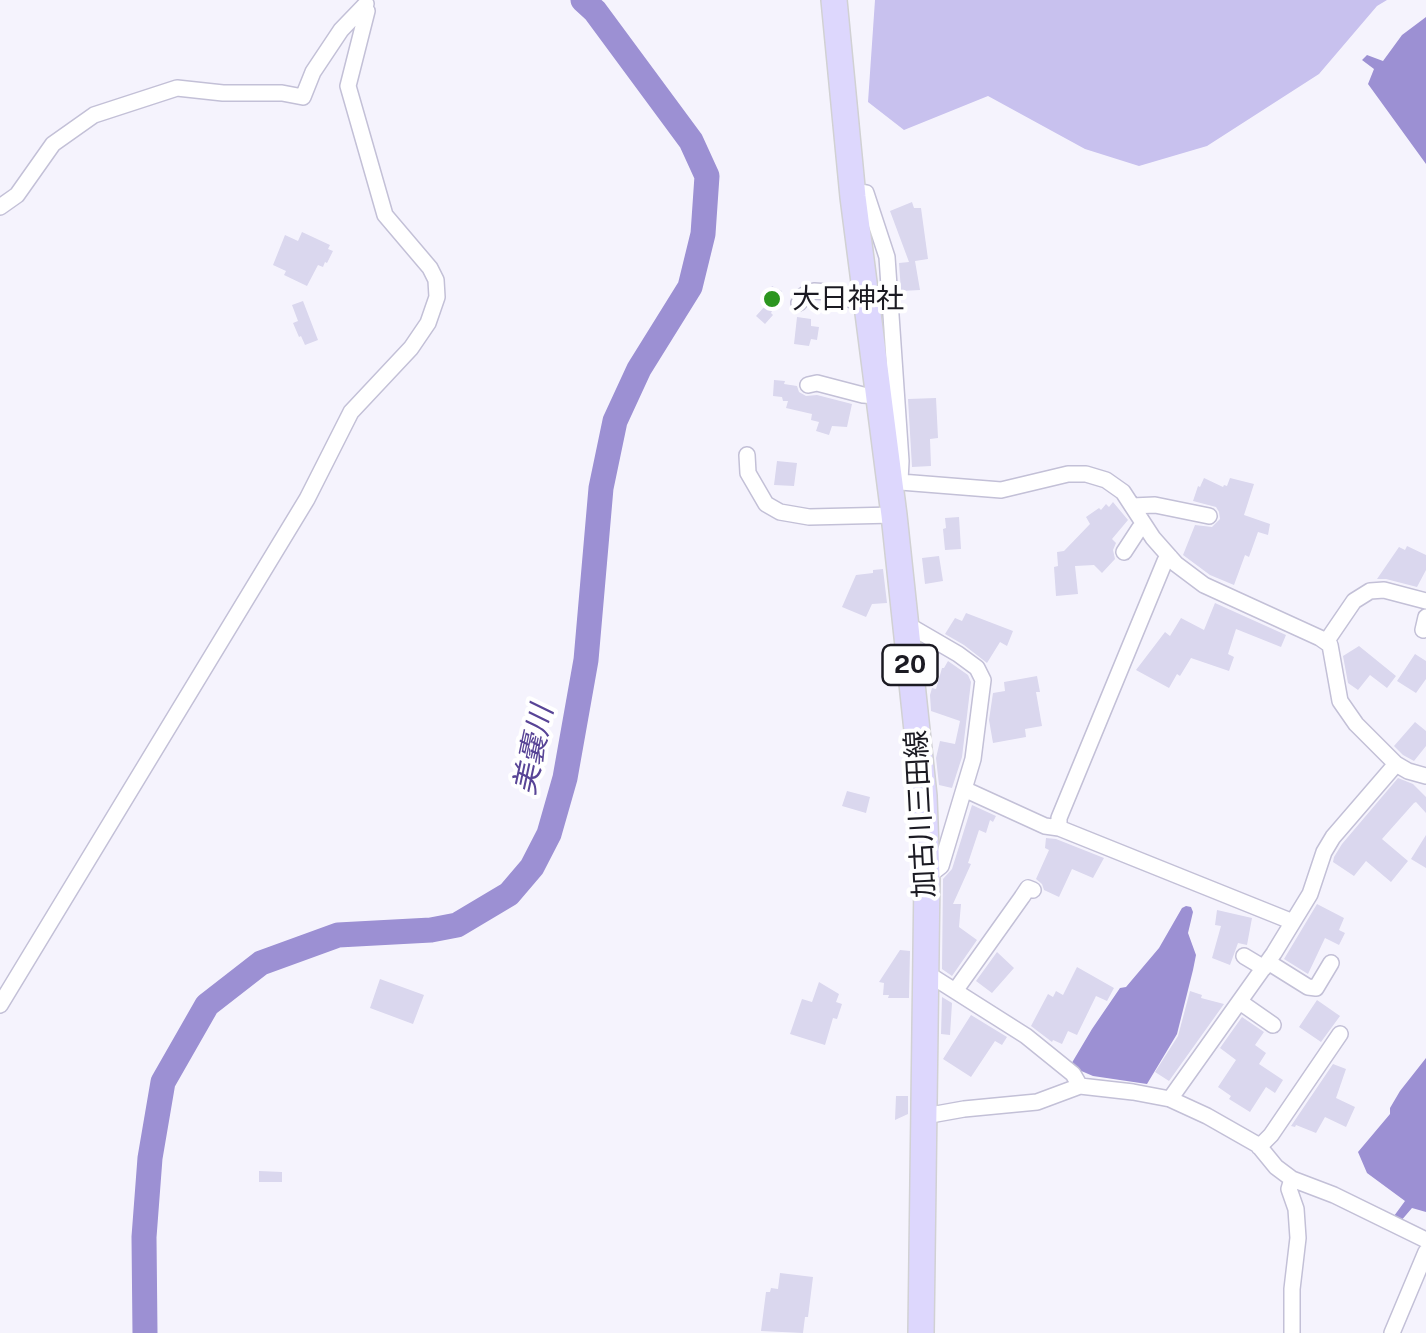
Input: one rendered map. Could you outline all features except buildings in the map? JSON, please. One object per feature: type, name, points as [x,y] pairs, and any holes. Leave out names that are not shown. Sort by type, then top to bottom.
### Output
[{"type":"main road","name":"加古川三田線","points":[[834,0],[866,302],[894,481],[894,515],[924,796],[928,878],[921,1333]]},
{"type":"street","points":[[0,206],[17,194],[52,144],[94,115],[135,100],[178,88],[223,93],[282,92],[303,97],[313,72],[341,30],[365,4]]},
{"type":"street","points":[[0,1005],[307,499],[350,412],[411,348],[428,323],[436,297],[436,280],[386,216],[348,86],[365,4]]},
{"type":"street","points":[[853,192],[866,193],[887,258],[901,461],[894,481],[1002,490],[1068,474],[1106,480],[1124,492],[1170,558],[1204,585],[1326,642],[1340,701],[1356,724],[1396,764],[1425,774]]},
{"type":"street","points":[[800,303],[804,295],[814,290],[866,302]]},
{"type":"street","points":[[808,385],[817,383],[878,396]]},
{"type":"street","points":[[748,455],[748,473],[766,504],[780,512],[808,517],[894,515]]},
{"type":"street","points":[[1132,506],[1156,505],[1208,516]]},
{"type":"street","points":[[1124,552],[1145,526]]},
{"type":"street","points":[[1059,828],[1059,818],[1164,561],[1170,558]]},
{"type":"street","points":[[1326,642],[1354,601],[1370,591],[1384,590],[1426,601]]},
{"type":"street","points":[[906,628],[958,654],[977,668],[983,680],[973,759],[940,866],[928,878]]},
{"type":"street","points":[[1170,1099],[1293,922],[1310,894],[1333,837],[1396,764]]},
{"type":"street","points":[[964,789],[1044,826],[1059,828],[1293,922]]},
{"type":"street","points":[[955,991],[1028,888],[1033,890]]},
{"type":"street","points":[[1244,956],[1316,988],[1331,963]]},
{"type":"street","points":[[926,976],[1026,1036],[1073,1074],[1080,1086]]},
{"type":"street","points":[[1240,1002],[1273,1025]]},
{"type":"street","points":[[1260,1147],[1340,1034]]},
{"type":"street","points":[[925,1116],[1037,1102],[1080,1086],[1170,1099],[1260,1147],[1292,1179],[1426,1240]]},
{"type":"street","points":[[1292,1179],[1289,1188],[1296,1209],[1298,1238],[1292,1333]]},
{"type":"street","points":[[1392,1333],[1426,1252]]},
{"type":"shaded area","points":[[875,0],[1387,0],[1377,6],[1319,74],[1207,146],[1139,166],[1085,149],[988,96],[904,130],[868,102]]},
{"type":"shaded area","points":[[1426,17],[1426,164],[1368,84],[1374,69],[1362,60],[1367,55],[1383,61],[1402,35]]},
{"type":"shaded area","points":[[1186,906],[1193,912],[1188,933],[1196,955],[1193,970],[1177,1034],[1147,1084],[1077,1072],[1070,1066],[1092,1029],[1120,988],[1126,987],[1159,948]]},
{"type":"shaded area","points":[[1426,1058],[1426,1212],[1412,1208],[1400,1222],[1394,1216],[1405,1201],[1367,1173],[1358,1152],[1390,1114],[1400,1091]]},
{"type":"waterway","name":"美嚢川","points":[[145,1333],[144,1237],[150,1158],[163,1082],[207,1005],[261,963],[338,935],[457,925],[509,894],[532,867],[549,834],[565,778],[586,660],[601,488],[615,421],[639,369],[690,287],[703,234],[707,176],[691,141],[583,0]]},
{"type":"place","name":"大日神社","points":[[772,299]]}]
